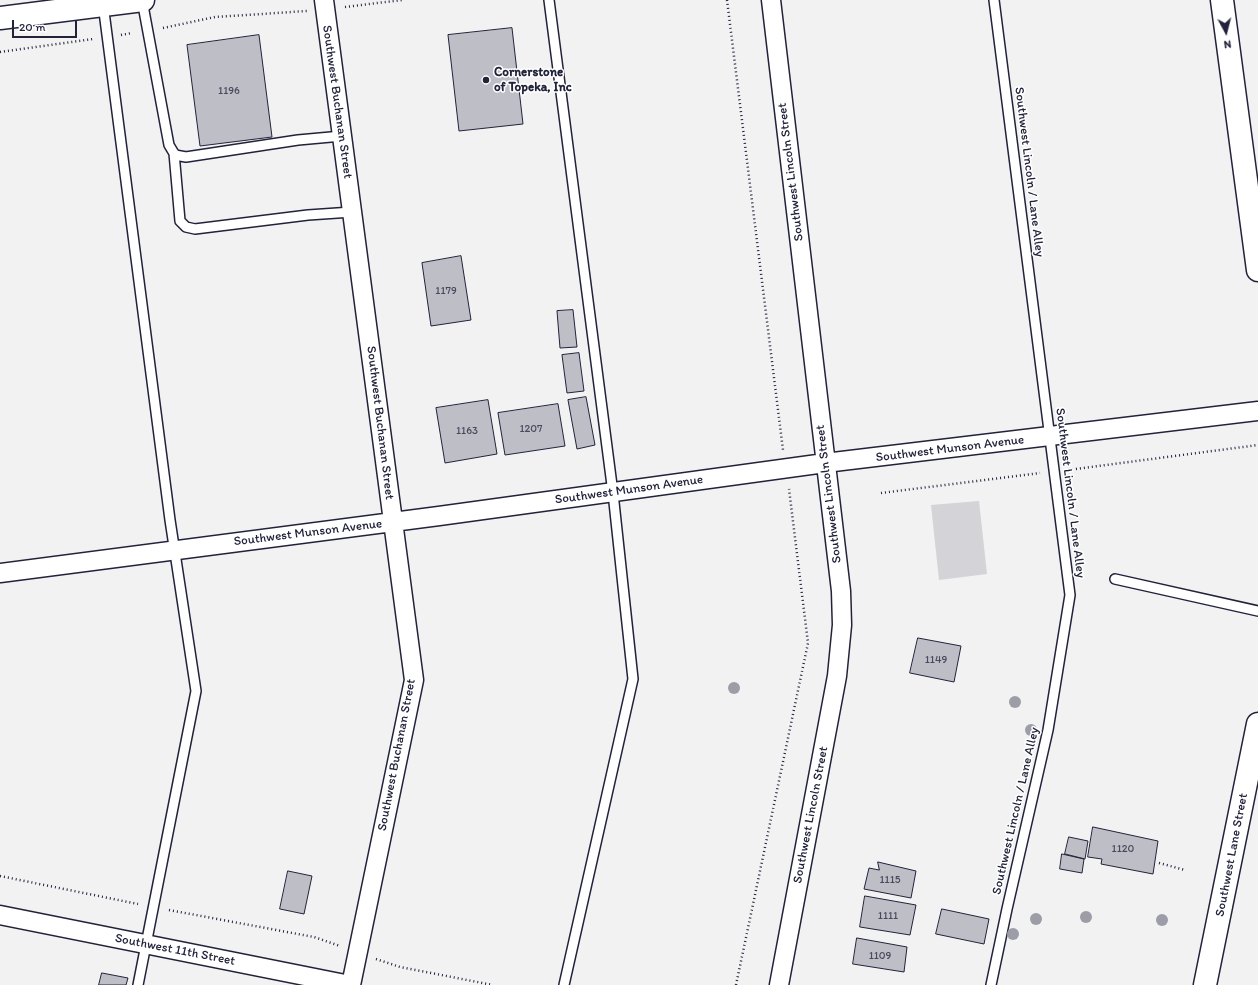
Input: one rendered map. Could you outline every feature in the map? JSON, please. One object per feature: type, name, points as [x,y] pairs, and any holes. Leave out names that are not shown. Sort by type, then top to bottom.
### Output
[{"type":"main road","points":[[0,18],[103,2],[143,0]]},
{"type":"main road","points":[[1222,0],[1258,270]]},
{"type":"main road","name":"Southwest Lane Street","points":[[1205,985],[1258,724]]},
{"type":"street","name":"Southwest Lincoln Street","points":[[771,0],[841,591],[842,625],[837,676],[779,985]]},
{"type":"street","name":"Southwest Buchanan Street","points":[[325,5],[414,680],[350,985]]},
{"type":"street","name":"Southwest Munson Avenue","points":[[0,573],[613,493],[786,468],[1258,411]]},
{"type":"street","name":"Southwest 11th Street","points":[[0,915],[350,985]]},
{"type":"lane","points":[[143,0],[169,145],[174,153],[180,221],[186,227],[195,229],[308,215],[352,212]]},
{"type":"lane","points":[[549,0],[613,493],[633,679],[564,985]]},
{"type":"lane","name":"Southwest Lincoln / Lane Alley","points":[[991,985],[1048,730],[1070,595],[994,0]]},
{"type":"lane","points":[[103,2],[175,550],[196,691],[138,985]]},
{"type":"lane","points":[[174,153],[175,155],[186,157],[298,140],[342,136]]},
{"type":"lane","points":[[1115,579],[1258,611]]},
{"type":"path","points":[[0,52],[148,31],[215,17],[325,5],[402,0]]},
{"type":"path","points":[[727,0],[808,643],[736,985]]},
{"type":"path","points":[[1159,862],[1185,870]]},
{"type":"path","points":[[0,876],[153,907],[314,937],[400,967],[493,985]]},
{"type":"shaded area","points":[[979,501],[987,574],[939,580],[931,505]]},
{"type":"building","name":"Cornerstone of Topeka, Inc","points":[[512,28],[523,124],[459,131],[448,35]]},
{"type":"building","points":[[259,35],[272,137],[200,146],[187,45]]},
{"type":"building","points":[[461,256],[471,320],[431,326],[422,263]]},
{"type":"building","points":[[573,310],[577,347],[560,348],[557,311]]},
{"type":"building","points":[[579,353],[584,391],[567,393],[562,355]]},
{"type":"building","points":[[586,397],[595,445],[577,449],[568,400]]},
{"type":"building","points":[[488,400],[497,454],[445,463],[436,408]]},
{"type":"building","points":[[558,404],[565,446],[505,455],[498,413]]},
{"type":"building","points":[[918,638],[961,646],[954,682],[910,673]]},
{"type":"building","points":[[1093,827],[1158,841],[1153,874],[1101,864],[1102,859],[1088,857]]},
{"type":"building","points":[[1069,837],[1088,841],[1085,859],[1065,854]]},
{"type":"building","points":[[1062,854],[1084,859],[1082,873],[1060,869]]},
{"type":"building","points":[[878,862],[916,871],[911,898],[864,889],[869,868],[879,870]]},
{"type":"building","points":[[288,871],[312,876],[304,914],[280,909]]},
{"type":"building","points":[[865,896],[916,905],[910,935],[860,927]]},
{"type":"building","points":[[942,909],[989,919],[984,944],[936,934]]},
{"type":"building","points":[[857,938],[907,947],[904,972],[853,964]]},
{"type":"building","points":[[102,973],[128,978],[126,985],[99,985]]},
{"type":"place","name":"Cornerstone of Topeka, Inc","points":[[486,80]]}]
